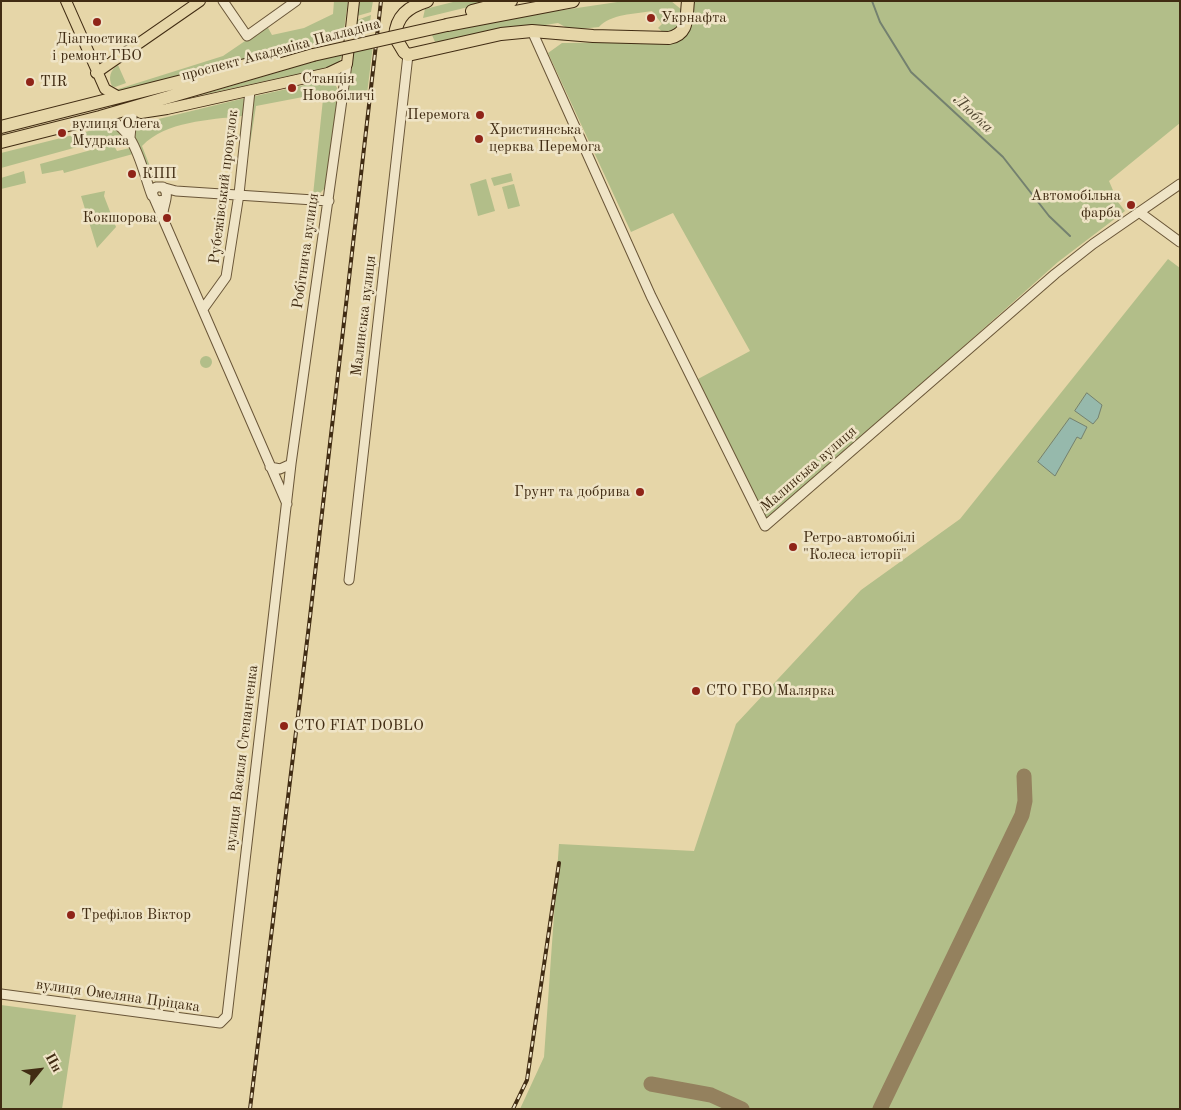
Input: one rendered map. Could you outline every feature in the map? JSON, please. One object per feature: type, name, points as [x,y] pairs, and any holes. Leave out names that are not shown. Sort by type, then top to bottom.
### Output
[{"type":"highway","points":[[427,1],[406,10],[399,18],[395,37],[408,55],[501,34],[532,31],[593,36],[669,38],[677,36],[685,28],[685,5]]},
{"type":"highway","name":"проспект Академіка Палладіна","points":[[446,21],[511,1]]},
{"type":"highway","name":"проспект Академіка Палладіна","points":[[1,126],[446,21],[573,1]]},
{"type":"highway","name":"проспект Академіка Палладіна","points":[[1,142],[133,108],[312,52]]},
{"type":"main road","points":[[66,1],[104,89],[119,97]]},
{"type":"main road","points":[[96,73],[200,1]]},
{"type":"main road","name":"Робітнича вулиця","points":[[346,64],[354,1]]},
{"type":"main road","points":[[133,108],[141,113],[250,91],[328,74],[346,64]]},
{"type":"main road","points":[[89,105],[95,99],[98,91],[96,73]]},
{"type":"street","points":[[223,1],[247,36],[296,1]]},
{"type":"street","name":"Малинська вулиця","points":[[532,31],[655,304],[765,526],[1055,274],[1093,244],[1180,184]]},
{"type":"street","name":"Малинська вулиця","points":[[349,580],[408,55]]},
{"type":"street","name":"Робітнича вулиця","points":[[287,504],[346,64]]},
{"type":"street","points":[[328,74],[344,81]]},
{"type":"street","name":"Рубежівський провулок","points":[[203,309],[226,277],[239,194],[250,91]]},
{"type":"street","points":[[130,138],[133,108]]},
{"type":"street","points":[[100,117],[122,126],[130,138],[153,197],[287,504]]},
{"type":"street","points":[[146,180],[176,191],[329,201]]},
{"type":"street","points":[[153,197],[154,190],[162,187]]},
{"type":"street","points":[[162,187],[166,199],[162,208],[163,219]]},
{"type":"street","points":[[153,197],[160,202],[176,191]]},
{"type":"street","points":[[1139,212],[1180,242]]},
{"type":"street","points":[[270,467],[280,469],[291,464]]},
{"type":"street","name":"вулиця Василя Степанченка","points":[[227,1016],[287,504]]},
{"type":"street","name":"вулиця Омеляна Пріцака","points":[[1,994],[220,1023],[227,1016]]},
{"type":"green space","points":[[334,1],[348,1],[343,37],[120,92],[115,90],[223,56],[267,26],[272,35],[304,28],[333,14]]},
{"type":"green space","points":[[359,1],[373,1],[371,12],[357,16]]},
{"type":"green space","points":[[457,1],[493,1],[423,18],[425,9]]},
{"type":"green space","points":[[624,1],[671,1],[682,10],[682,29],[664,33],[658,28],[662,24],[652,11],[616,17],[599,27],[571,30],[558,23],[435,42],[432,35],[483,22]]},
{"type":"green space","points":[[692,1],[1180,1],[1180,123],[1109,181],[1118,202],[1125,211],[1058,262],[768,521],[762,517],[698,379],[750,351],[673,213],[631,232],[548,53],[562,43],[668,42]]},
{"type":"green space","points":[[371,15],[369,30],[356,33],[357,20]]},
{"type":"green space","points":[[373,45],[367,94],[348,92],[354,50]]},
{"type":"green space","points":[[343,53],[339,62],[334,66],[197,96]]},
{"type":"green space","points":[[118,65],[126,83],[115,87],[112,86],[110,77],[113,69]]},
{"type":"green space","points":[[327,80],[334,82],[338,90],[327,186],[320,193],[313,195],[323,99],[303,97],[256,106],[243,189],[251,97]]},
{"type":"green space","points":[[245,98],[243,139],[239,139],[242,116],[189,123],[163,131],[142,146],[156,182],[151,177],[135,147],[135,131],[138,124]]},
{"type":"green space","points":[[115,126],[121,130],[121,135],[1,168],[1,153]]},
{"type":"green space","points":[[113,144],[117,151],[130,148],[133,154],[64,173],[63,170],[42,174],[40,164]]},
{"type":"green space","points":[[24,171],[26,183],[1,189],[1,178]]},
{"type":"green space","points":[[511,173],[513,181],[494,186],[491,178]]},
{"type":"green space","points":[[486,179],[495,211],[478,216],[470,184]]},
{"type":"green space","points":[[514,184],[520,206],[508,209],[502,187]]},
{"type":"green space","points":[[105,191],[104,196],[116,227],[97,248],[81,196]]},
{"type":"green space","points":[[1168,259],[1180,268],[1180,1109],[520,1109],[544,1057],[559,844],[694,851],[736,724],[861,590],[960,519]]},
{"type":"green space","points":[[204,356],[208,356],[212,362],[208,368],[204,368],[200,364],[200,360]]},
{"type":"green space","points":[[1,1005],[76,1015],[62,1109],[1,1109]]},
{"type":"shaded area","points":[[1087,393],[1102,405],[1098,418],[1093,424],[1075,411]]},
{"type":"shaded area","points":[[1070,418],[1087,427],[1081,439],[1077,437],[1055,476],[1038,462]]},
{"type":"waterway","name":"Любка","points":[[872,1],[880,22],[911,72],[1003,157],[1049,216],[1070,236]]},
{"type":"taxiway","points":[[880,1109],[1022,815],[1025,801],[1024,776]]},
{"type":"taxiway","points":[[651,1084],[711,1095],[742,1109]]},
{"type":"railway","points":[[250,1109],[310,617],[381,1]]},
{"type":"railway","points":[[513,1109],[527,1080],[559,863]]},
{"type":"place","name":"Укрнафта","points":[[651,18]]},
{"type":"place","name":"Діагностика і ремонт ГБО","points":[[97,22]]},
{"type":"place","name":"TIR","points":[[30,82]]},
{"type":"place","name":"Станція Новобіличі","points":[[292,88]]},
{"type":"place","name":"Перемога","points":[[480,115]]},
{"type":"place","name":"вулиця Олега Мудрака","points":[[62,133]]},
{"type":"place","name":"Християнська церква Перемога","points":[[479,139]]},
{"type":"place","name":"КПП","points":[[132,174]]},
{"type":"place","name":"Автомобільна фарба","points":[[1131,205]]},
{"type":"place","name":"Кокшорова","points":[[167,218]]},
{"type":"place","name":"Грунт та добрива","points":[[640,492]]},
{"type":"place","name":"Ретро-автомобілі \"Колеса історії\"","points":[[793,547]]},
{"type":"place","name":"СТО ГБО Малярка","points":[[696,691]]},
{"type":"place","name":"СТО FIAT DOBLO","points":[[284,726]]},
{"type":"place","name":"Трефілов Віктор","points":[[71,915]]}]
